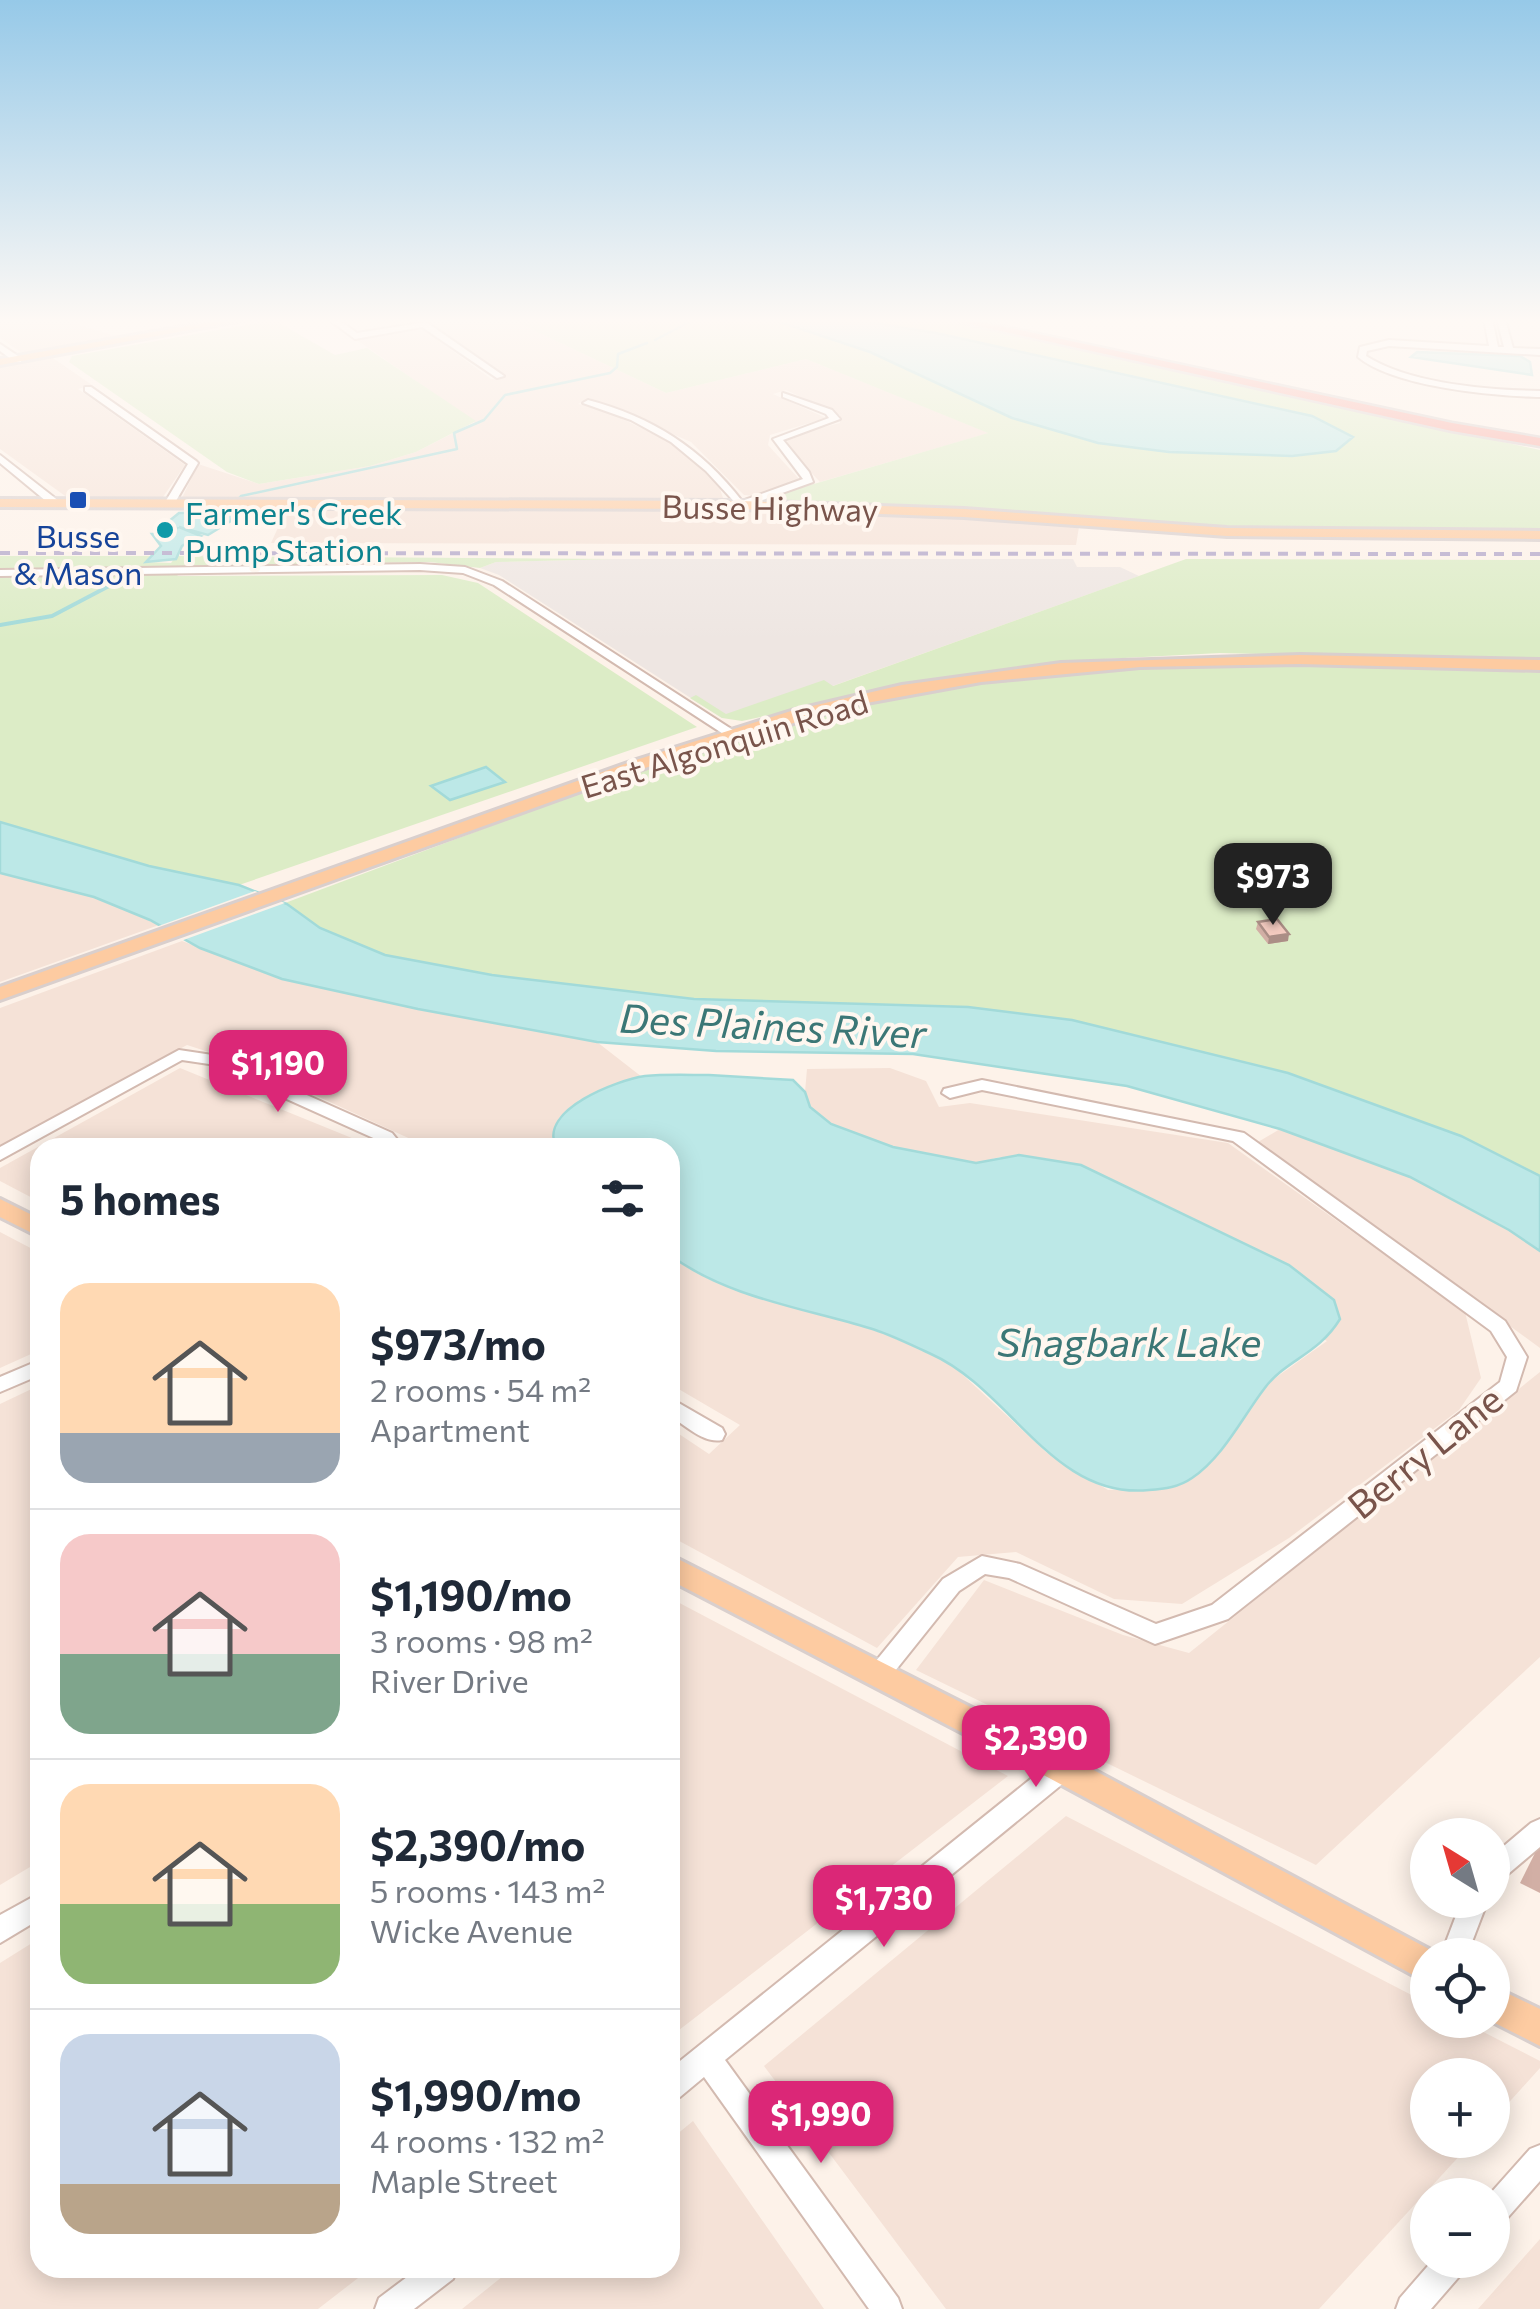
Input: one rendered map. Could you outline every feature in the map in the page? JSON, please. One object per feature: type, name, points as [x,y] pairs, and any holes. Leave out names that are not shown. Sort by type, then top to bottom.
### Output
[{"type":"highway","points":[[1451,427],[1509,436]]},
{"type":"highway","points":[[1468,427],[1540,442]]},
{"type":"main road","name":"Busse Highway","points":[[0,504],[740,505],[964,513],[1227,532],[1540,535]]},
{"type":"main road","name":"East Algonquin Road","points":[[0,994],[733,734],[900,690],[1081,665],[1297,659],[1540,665]]},
{"type":"main road","points":[[0,1207],[30,1224]]},
{"type":"main road","points":[[680,1572],[1062,1769],[1410,1958]]},
{"type":"main road","points":[[1510,2012],[1540,2028]]},
{"type":"street","points":[[142,427],[193,463],[169,504]]},
{"type":"street","points":[[643,427],[686,445],[719,475],[740,505],[809,480],[802,468],[786,456],[778,439],[811,427]]},
{"type":"street","points":[[0,458],[56,504]]},
{"type":"street","points":[[0,573],[401,567],[464,570],[508,588],[733,734]]},
{"type":"street","points":[[0,1154],[179,1056],[214,1060],[387,1138]]},
{"type":"street","name":"Berry Lane","points":[[879,1674],[951,1585],[982,1565],[1012,1570],[1156,1634],[1220,1612],[1509,1386],[1517,1357],[1498,1326],[1238,1138],[982,1085],[950,1094]]},
{"type":"street","points":[[0,1386],[30,1372]]},
{"type":"street","points":[[680,1412],[715,1434]]},
{"type":"street","points":[[680,2079],[1062,1769]]},
{"type":"street","points":[[1510,1856],[1540,1830]]},
{"type":"street","points":[[0,1930],[30,1912]]},
{"type":"street","points":[[706,2058],[887,2309]]},
{"type":"street","points":[[1510,2193],[1540,2159]]},
{"type":"street","points":[[390,2309],[429,2278]]},
{"type":"street","points":[[1410,2309],[1437,2278]]},
{"type":"shaded area","points":[[0,427],[131,427],[185,465],[163,497],[68,498],[0,449]]},
{"type":"shaded area","points":[[466,427],[638,427],[678,446],[717,480],[723,498],[182,498],[198,464],[259,484],[370,466],[416,452]]},
{"type":"shaded area","points":[[656,427],[797,427],[770,435],[768,445],[799,479],[755,496],[744,495],[691,442]]},
{"type":"shaded area","points":[[825,427],[974,427],[989,433],[820,482],[793,453],[785,437]]},
{"type":"shaded area","points":[[287,508],[862,511],[1079,527],[1076,545],[271,543]]},
{"type":"shaded area","points":[[1073,559],[1077,567],[1120,567],[1139,576],[785,703],[722,718],[499,575],[480,568],[496,562]]},
{"type":"shaded area","points":[[0,873],[94,897],[159,925],[0,982]]},
{"type":"shaded area","points":[[182,941],[282,979],[597,1042],[642,1077],[579,1100],[553,1138],[408,1138],[249,1065],[187,1045],[0,1146],[0,1008]]},
{"type":"shaded area","points":[[180,1068],[352,1138],[54,1138]]},
{"type":"shaded area","points":[[890,1068],[926,1081],[939,1107],[970,1103],[1228,1143],[1465,1312],[1481,1378],[1459,1410],[1289,1538],[1182,1604],[1114,1599],[1016,1552],[958,1557],[877,1648],[680,1541],[680,1435],[709,1454],[740,1425],[680,1390],[680,1263],[769,1301],[873,1329],[949,1362],[1046,1452],[1108,1490],[1170,1488],[1223,1446],[1267,1384],[1327,1341],[1009,1159],[1000,1157],[976,1163],[893,1147],[831,1124],[810,1107],[805,1092],[807,1069]]},
{"type":"shaded area","points":[[1280,1129],[1410,1177],[1540,1251],[1540,1348],[1258,1142]]},
{"type":"shaded area","points":[[30,1151],[30,1197],[0,1181],[0,1168]]},
{"type":"shaded area","points":[[0,1232],[30,1248],[30,1354],[0,1368]]},
{"type":"shaded area","points":[[1540,1372],[1540,1657],[1316,1865],[916,1670],[984,1580],[1123,1635],[1189,1653]]},
{"type":"shaded area","points":[[30,1390],[30,1867],[0,1885],[0,1404]]},
{"type":"shaded area","points":[[680,1603],[1008,1776],[680,2029]]},
{"type":"shaded area","points":[[1066,1816],[1410,1994],[1410,2038],[1495,2038],[1540,2061],[1540,2068],[1510,2101],[1510,2058],[1410,2058],[1410,2158],[1457,2158],[1439,2178],[1410,2178],[1410,2210],[1319,2309],[946,2309],[764,2066]]},
{"type":"shaded area","points":[[30,1944],[30,2278],[358,2278],[318,2309],[0,2309],[0,1963]]},
{"type":"shaded area","points":[[693,2121],[824,2309],[462,2309],[501,2278],[680,2278],[680,2132]]},
{"type":"shaded area","points":[[1540,2239],[1540,2309],[1478,2309],[1505,2278],[1510,2278],[1510,2273]]},
{"type":"green space","points":[[162,427],[465,427],[416,452],[370,466],[259,484],[227,472]]},
{"type":"green space","points":[[973,427],[1435,427],[1540,450],[1540,530],[1204,527],[766,498],[988,433]]},
{"type":"green space","points":[[0,556],[156,556],[147,562],[171,563],[176,556],[615,559],[496,562],[480,568],[430,562],[0,569]]},
{"type":"green space","points":[[1186,559],[1540,560],[1540,660],[1220,653],[1085,660],[940,678],[742,721],[722,718],[690,698],[696,695],[726,714],[824,680],[833,686]]},
{"type":"green space","points":[[181,572],[177,576],[442,575],[478,583],[697,727],[239,885],[149,866],[0,822],[0,576]]},
{"type":"green space","points":[[1255,663],[1540,669],[1540,1176],[1461,1136],[1288,1073],[1072,1020],[968,1007],[694,999],[492,975],[385,955],[320,928],[285,903],[632,773],[719,744],[736,744],[752,734],[825,712],[961,684],[1108,667]]},
{"type":"water","points":[[1042,427],[1333,427],[1353,437],[1336,451],[1292,456],[1169,452],[1098,443]]},
{"type":"water","points":[[234,512],[231,521],[208,535],[179,527],[201,536],[182,546],[176,559],[146,562],[161,546],[152,534],[169,534],[177,528],[163,526],[179,513]]},
{"type":"water","points":[[486,767],[505,782],[450,800],[431,786]]},
{"type":"water","name":"Des Plaines River","points":[[0,822],[149,866],[239,885],[287,904],[320,928],[385,955],[492,975],[694,999],[968,1007],[1072,1020],[1288,1073],[1461,1136],[1540,1176],[1540,1251],[1410,1177],[1280,1129],[1127,1086],[913,1054],[716,1051],[597,1042],[282,979],[200,948],[150,920],[94,897],[0,873]]},
{"type":"water","name":"Shagbark Lake","points":[[645,1076],[793,1080],[805,1092],[810,1107],[831,1124],[893,1147],[976,1163],[1019,1155],[1081,1165],[1289,1265],[1334,1300],[1340,1319],[1322,1341],[1272,1379],[1223,1448],[1192,1478],[1172,1487],[1149,1490],[1115,1488],[1086,1478],[1059,1461],[959,1370],[931,1354],[877,1330],[740,1291],[680,1261],[680,1138],[555,1138],[558,1121],[583,1099]]},
{"type":"pier","points":[[255,891],[285,903],[178,942],[153,928]]},
{"type":"building","points":[[1277,919],[1289,934],[1269,937],[1258,922]]},
{"type":"waterway","points":[[225,514],[241,496],[457,449],[454,433],[468,427]]},
{"type":"waterway","points":[[0,625],[52,616],[130,575]]},
{"type":"railway","points":[[0,553],[1540,554]]},
{"type":"place","name":"Busse & Mason","points":[[78,500]]},
{"type":"place","name":"Farmer's Creek Pump Station","points":[[165,530]]}]
